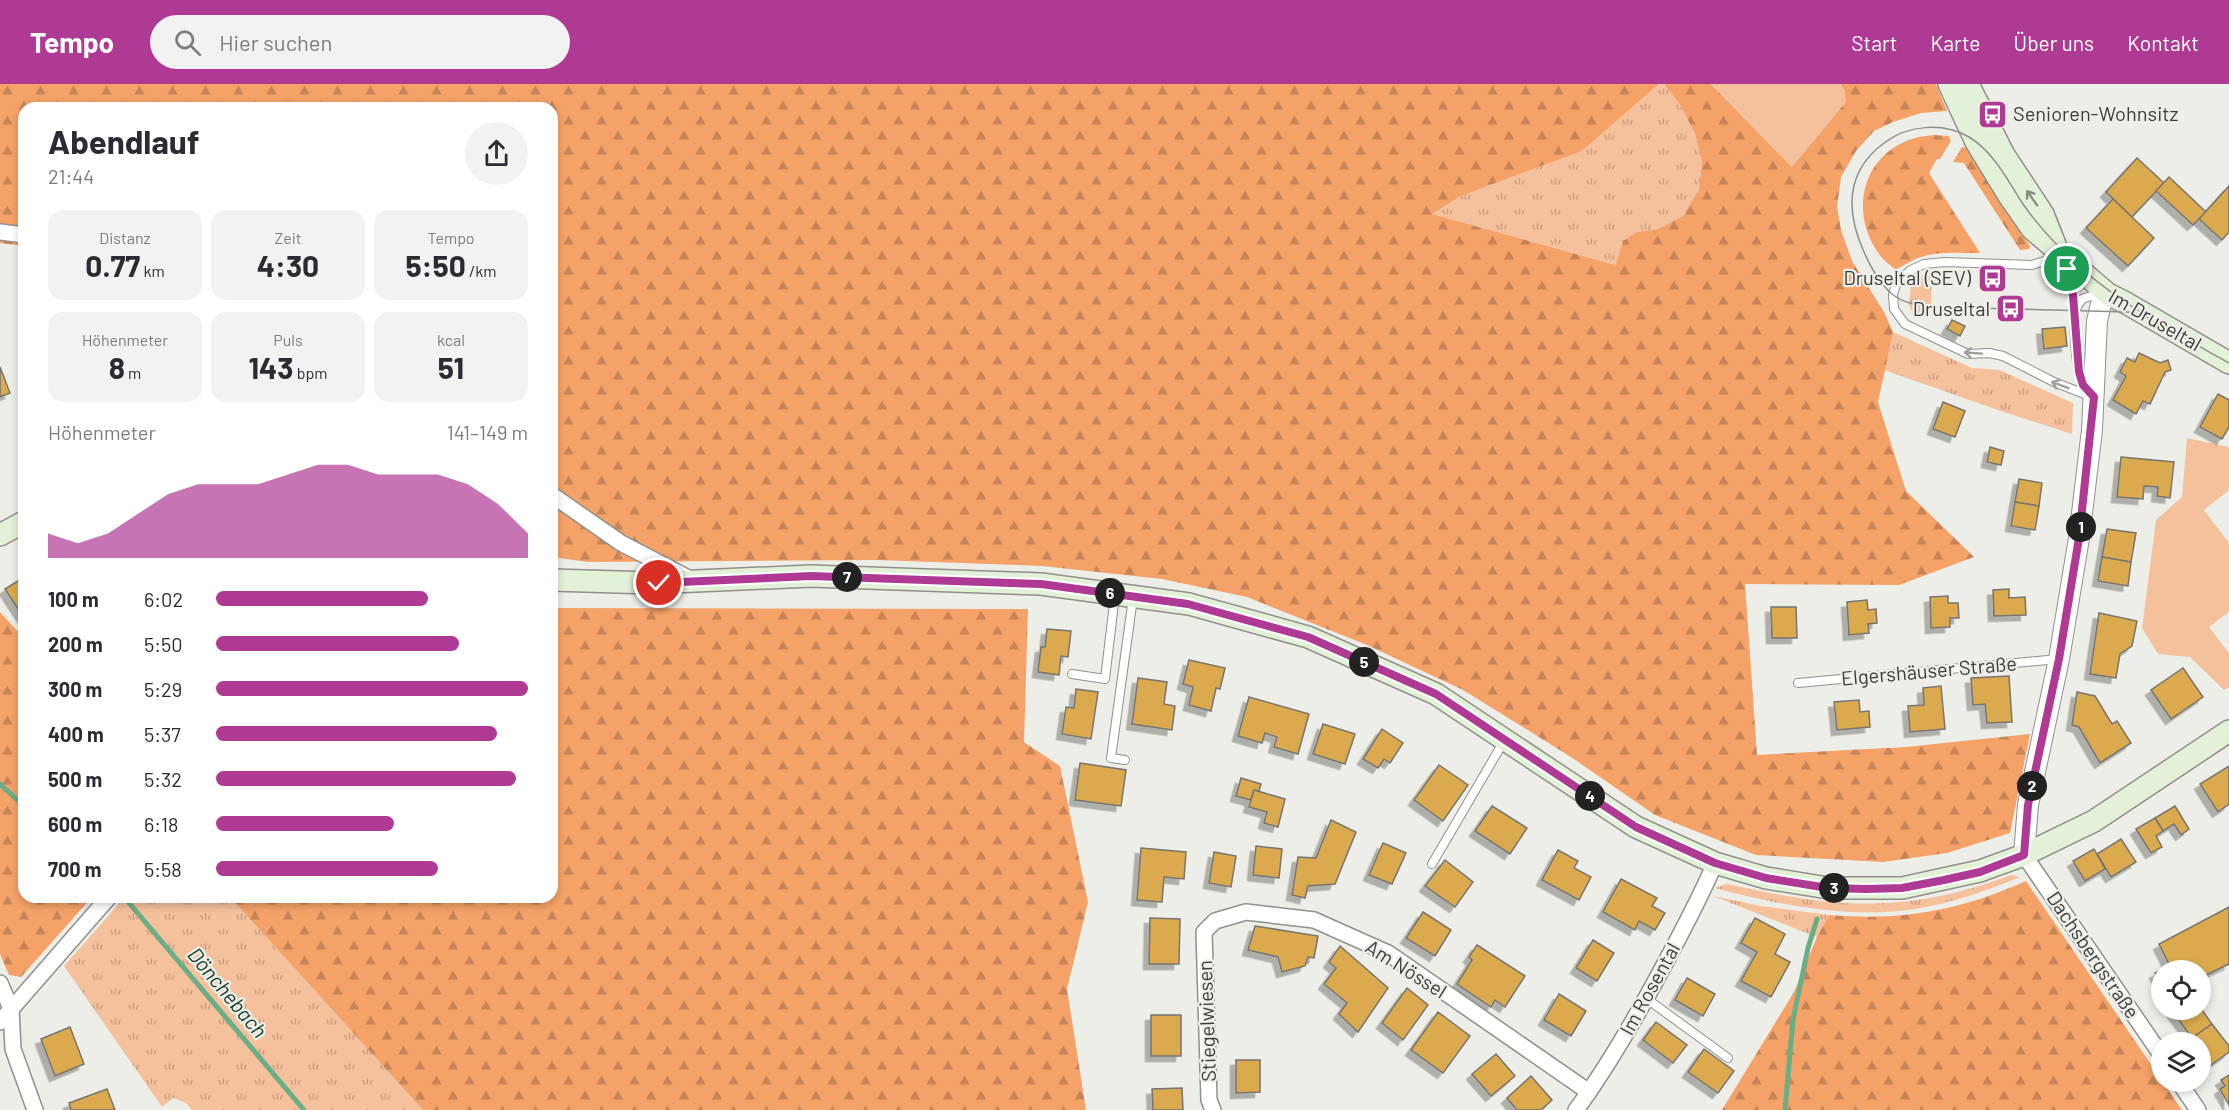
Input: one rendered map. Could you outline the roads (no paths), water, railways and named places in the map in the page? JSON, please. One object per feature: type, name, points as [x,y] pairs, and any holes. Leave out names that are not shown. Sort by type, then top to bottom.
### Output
[{"type":"main road","name":"Im Druseltal","points":[[1949,84],[1968,127],[2009,196],[2032,229],[2108,294],[2229,363]]},
{"type":"main road","name":"Im Druseltal","points":[[1968,84],[2004,155],[2043,214],[2061,255]]},
{"type":"main road","points":[[0,535],[18,525]]},
{"type":"main road","points":[[558,580],[651,583],[822,576],[1041,584],[1188,604],[1308,637],[1436,694],[1636,827],[1715,863],[1766,878],[1828,888],[1902,888],[1980,872],[2024,855],[2094,820],[2229,731]]},
{"type":"street","points":[[0,232],[18,235]]},
{"type":"street","points":[[2024,855],[2028,805],[2059,659],[2079,538],[2094,397],[2097,321],[2101,304],[2108,294]]},
{"type":"street","points":[[558,499],[621,543],[695,582]]},
{"type":"street","name":"Dachsbergstraße","points":[[2024,855],[2151,1040]]},
{"type":"street","name":"Im Rosental","points":[[1576,1110],[1647,999],[1715,863]]},
{"type":"street","points":[[0,1022],[104,903]]},
{"type":"street","name":"Am Nössel","points":[[1204,932],[1215,921],[1246,912],[1314,920],[1388,953],[1589,1092]]},
{"type":"street","name":"Stiegelwiesen","points":[[1204,932],[1209,1100],[1213,1110]]},
{"type":"street","points":[[0,983],[11,1009],[13,1049],[35,1110]]},
{"type":"street","points":[[2186,1092],[2198,1110]]},
{"type":"lane","points":[[2061,255],[2074,311],[2079,372],[2083,385],[2094,397],[2054,382],[2003,356],[1989,353],[1968,354],[1905,324],[1894,309],[1893,294],[1897,282],[1911,270],[1924,264],[1945,262],[2032,264],[2061,255]]},
{"type":"lane","points":[[2074,311],[2082,299],[2100,293],[2108,294]]},
{"type":"lane","points":[[1072,674],[1105,679],[1124,596]]},
{"type":"lane","points":[[1124,596],[1111,758],[1125,760]]},
{"type":"lane","name":"Elgershäuser Straße","points":[[1798,682],[2059,659]]},
{"type":"lane","points":[[1432,864],[1493,758],[1506,740]]},
{"type":"lane","points":[[1647,999],[1728,1058]]},
{"type":"waterway","name":"Dönchebach","points":[[0,784],[18,800]]},
{"type":"waterway","name":"Dönchebach","points":[[129,903],[304,1110]]},
{"type":"waterway","points":[[1785,1110],[1793,1020],[1808,948],[1817,919]]},
{"type":"tram line","points":[[2151,319],[2128,312],[1934,307],[1902,300],[1887,290],[1879,280],[1858,237],[1852,208],[1856,180],[1862,167],[1871,154],[1903,132],[1937,128],[1959,132],[1969,137],[1993,159],[2036,222],[2079,267],[2140,312],[2229,363]]},
{"type":"place","name":"Senioren-Wohnsitz","points":[[1992,114]]},
{"type":"place","name":"Druseltal (SEV)","points":[[1992,278]]},
{"type":"place","name":"Druseltal","points":[[2011,309]]}]
